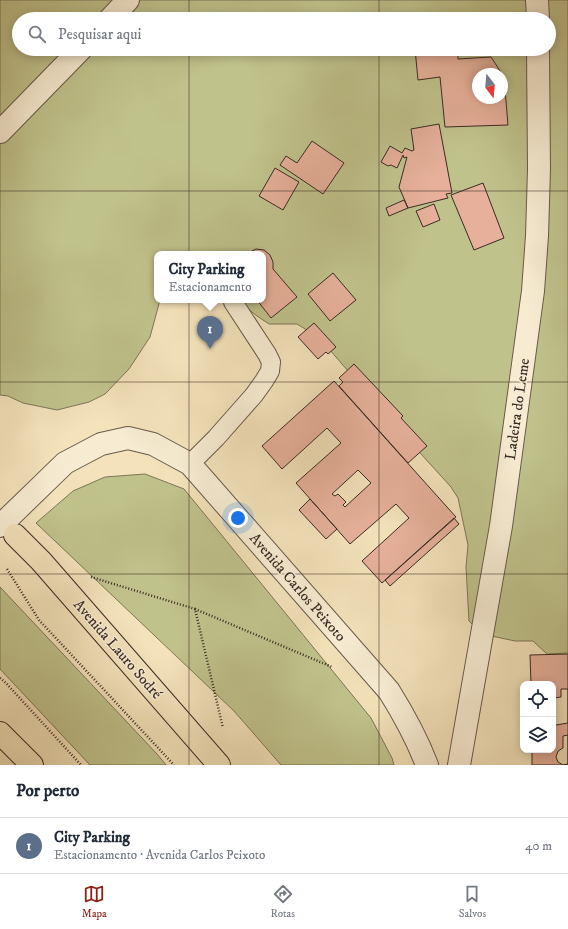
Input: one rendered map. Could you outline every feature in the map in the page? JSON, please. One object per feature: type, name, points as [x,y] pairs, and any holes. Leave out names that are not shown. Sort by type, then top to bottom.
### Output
[{"type":"highway","name":"Avenida Lauro Sodré","points":[[8,530],[41,561],[219,765]]},
{"type":"highway","points":[[0,733],[32,765]]},
{"type":"street","points":[[117,12],[128,0]]},
{"type":"street","points":[[538,0],[538,12]]},
{"type":"street","points":[[0,132],[74,56]]},
{"type":"street","name":"Ladeira do Leme","points":[[459,765],[501,526],[533,291],[537,236],[538,56]]},
{"type":"street","name":"Avenida Carlos Peixoto","points":[[8,530],[65,463],[101,444],[128,438],[153,444],[190,464],[389,691],[407,719],[427,765]]},
{"type":"lane","points":[[190,464],[216,438],[254,395],[270,371],[271,362],[267,354],[234,303]]},
{"type":"path","points":[[7,569],[40,620],[174,765]]},
{"type":"path","points":[[85,575],[194,609],[339,670]]},
{"type":"path","points":[[194,609],[225,735]]},
{"type":"path","points":[[0,678],[81,765]]},
{"type":"green space","points":[[0,0],[568,0],[568,653],[547,654],[533,641],[515,641],[482,634],[469,621],[466,567],[468,545],[458,498],[451,487],[329,349],[310,332],[297,324],[269,324],[241,303],[266,303],[266,251],[154,251],[154,303],[159,303],[150,337],[129,369],[105,394],[89,402],[57,410],[23,403],[8,396],[0,395]]},
{"type":"green space","points":[[145,474],[184,489],[371,718],[392,758],[394,765],[281,765],[234,711],[36,523],[73,491],[105,477]]},
{"type":"green space","points":[[0,587],[166,765],[90,765],[0,669]]},
{"type":"building","points":[[416,56],[458,56],[458,59],[491,57],[498,68],[472,68],[472,104],[506,104],[508,125],[445,127],[440,77],[418,80]]},
{"type":"building","points":[[439,124],[452,193],[446,194],[448,198],[408,208],[399,187],[407,157],[404,158],[403,155],[397,168],[391,165],[388,166],[381,162],[390,146],[402,153],[405,148],[412,151],[414,150],[411,129]]},
{"type":"building","points":[[312,141],[344,163],[323,194],[280,165],[286,156],[297,163]]},
{"type":"building","points":[[275,168],[299,182],[283,210],[259,196]]},
{"type":"building","points":[[483,183],[504,238],[474,250],[451,195]]},
{"type":"building","points":[[404,200],[408,208],[389,216],[386,208]]},
{"type":"building","points":[[434,204],[440,220],[423,227],[416,211]]},
{"type":"building","points":[[256,249],[265,251],[252,251]]},
{"type":"building","points":[[266,252],[270,255],[273,262],[273,269],[297,297],[271,318],[259,303],[266,303]]},
{"type":"building","points":[[333,273],[356,300],[330,321],[308,294]]},
{"type":"building","points":[[314,323],[336,347],[328,354],[326,352],[318,359],[298,337]]},
{"type":"building","points":[[354,364],[403,416],[401,418],[427,446],[408,463],[339,386],[343,382],[339,378]]},
{"type":"building","points":[[334,381],[456,517],[382,583],[362,561],[409,518],[396,504],[350,544],[296,483],[341,443],[327,428],[282,469],[262,446]],"holes":[[[358,470],[371,483],[345,507],[343,505],[346,502],[338,494],[335,496],[332,494]]]},
{"type":"building","points":[[310,499],[337,529],[326,539],[299,510]]},
{"type":"building","points":[[454,518],[459,524],[390,586],[385,580]]},
{"type":"building","points":[[568,654],[568,765],[532,765],[532,753],[556,753],[556,681],[531,681],[530,655]]},
{"type":"building","points":[[561,689],[568,689],[568,723],[556,725],[556,698],[561,697]]},
{"type":"building","points":[[568,735],[568,764],[563,765],[558,762],[556,757],[558,751],[563,748],[563,736]]},
{"type":"place","name":"City Parking","points":[[210,349]]}]
